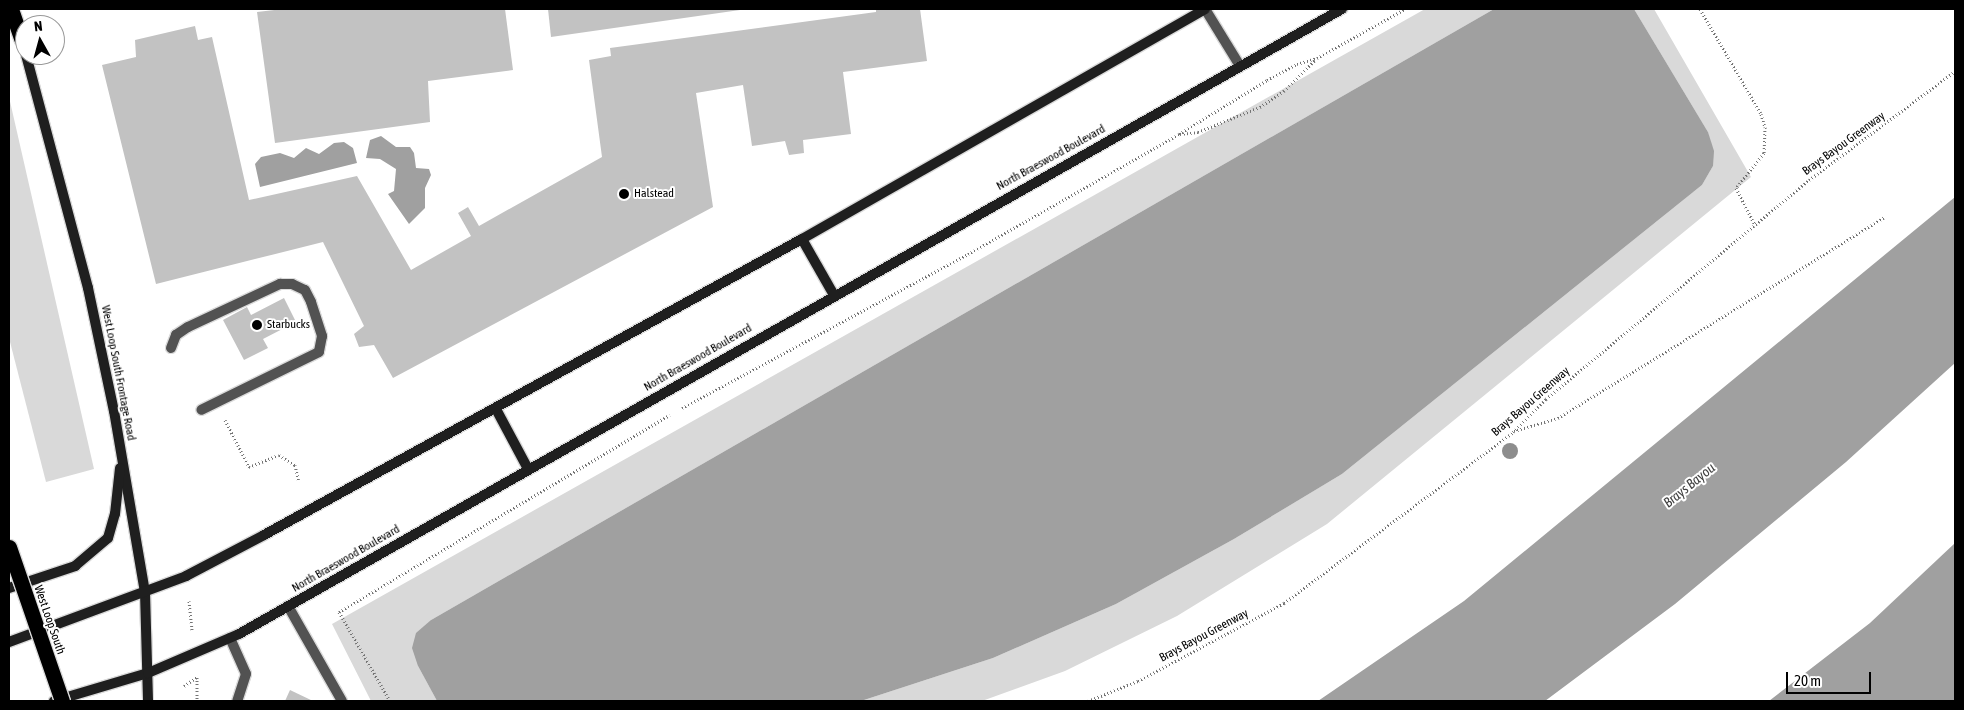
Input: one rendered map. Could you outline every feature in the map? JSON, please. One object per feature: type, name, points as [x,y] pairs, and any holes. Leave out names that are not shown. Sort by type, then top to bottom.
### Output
[{"type":"highway","points":[[10,9],[15,23]]},
{"type":"highway","name":"West Loop South","points":[[9,547],[62,701]]},
{"type":"main road","points":[[9,642],[186,576],[256,540],[496,409],[802,238],[1205,9]]},
{"type":"main road","name":"North Braeswood Boulevard","points":[[54,701],[148,673],[230,638],[1342,9]]},
{"type":"main road","name":"West Loop South Frontage Road","points":[[28,65],[88,288],[121,456],[145,592],[148,701]]},
{"type":"main road","points":[[802,238],[834,295]]},
{"type":"main road","points":[[496,409],[528,469]]},
{"type":"main road","points":[[9,588],[75,566],[108,538],[115,514],[121,456]]},
{"type":"street","points":[[1205,9],[1240,66]]},
{"type":"street","points":[[171,348],[176,334],[280,284],[292,284],[304,290],[322,336],[319,352],[201,410]]},
{"type":"street","points":[[288,606],[342,701]]},
{"type":"street","points":[[230,638],[246,674],[237,701]]},
{"type":"path","points":[[390,701],[340,612],[676,412],[968,254],[1179,134],[1267,80],[1317,58],[1405,9]]},
{"type":"path","points":[[1700,9],[1761,114],[1764,127],[1764,153],[1736,188],[1754,225]]},
{"type":"path","points":[[1179,134],[1198,132],[1260,107],[1284,91],[1317,58]]},
{"type":"path","name":"Brays Bayou Greenway","points":[[1088,701],[1138,681],[1284,602],[1513,432],[1546,399],[1809,180],[1955,71]]},
{"type":"path","points":[[1513,432],[1558,418],[1885,218]]},
{"type":"path","points":[[216,403],[249,467],[279,455],[295,465],[298,482]]},
{"type":"path","points":[[189,601],[192,630]]},
{"type":"path","points":[[184,686],[197,677],[197,701]]},
{"type":"shaded area","points":[[1425,9],[1494,9],[431,620],[418,666],[437,701],[371,701],[332,624]]},
{"type":"shaded area","points":[[1634,9],[1654,9],[1751,177],[1327,524],[1177,616],[1065,671],[982,701],[861,701],[993,658],[1116,604],[1234,539],[1342,474],[1702,185],[1713,166],[1708,132]]},
{"type":"shaded area","points":[[9,97],[94,469],[46,482],[9,338]]},
{"type":"water","points":[[1494,9],[1634,9],[1708,132],[1714,151],[1713,166],[1702,185],[1342,474],[1234,539],[1116,604],[993,658],[861,701],[437,701],[418,666],[412,648],[416,633],[431,620]]},
{"type":"water","points":[[381,136],[396,147],[410,147],[414,153],[416,168],[429,169],[431,175],[425,188],[425,208],[409,224],[388,194],[394,191],[396,169],[380,159],[366,158],[370,140]]},
{"type":"water","points":[[344,142],[353,148],[357,163],[260,187],[255,164],[261,157],[280,153],[294,158],[306,148],[319,154],[334,143]]},
{"type":"water","name":"Brays Bayou","points":[[1955,197],[1955,363],[1846,462],[1675,604],[1545,701],[1318,701],[1464,601]]},
{"type":"water","points":[[1955,543],[1955,701],[1769,701],[1870,623]]},
{"type":"building","points":[[283,9],[505,9],[513,70],[428,81],[430,122],[275,143],[257,12]]},
{"type":"building","points":[[548,9],[740,9],[740,10],[551,37]]},
{"type":"building","name":"Halstead","points":[[876,9],[920,9],[927,61],[843,72],[851,134],[803,140],[804,153],[789,155],[785,141],[752,146],[743,85],[696,93],[713,207],[393,378],[374,345],[359,347],[354,334],[364,326],[323,242],[156,284],[102,65],[136,57],[135,40],[195,26],[198,40],[212,37],[249,200],[357,176],[411,270],[471,236],[458,213],[468,207],[479,226],[602,157],[589,60],[611,56],[610,48],[876,12]]},
{"type":"building","name":"Starbucks","points":[[284,298],[296,322],[263,339],[268,348],[244,360],[223,320],[247,307],[251,315]]},
{"type":"building","points":[[290,690],[313,701],[285,701]]},
{"type":"place","name":"Halstead","points":[[624,194]]},
{"type":"place","name":"Starbucks","points":[[257,325]]}]
